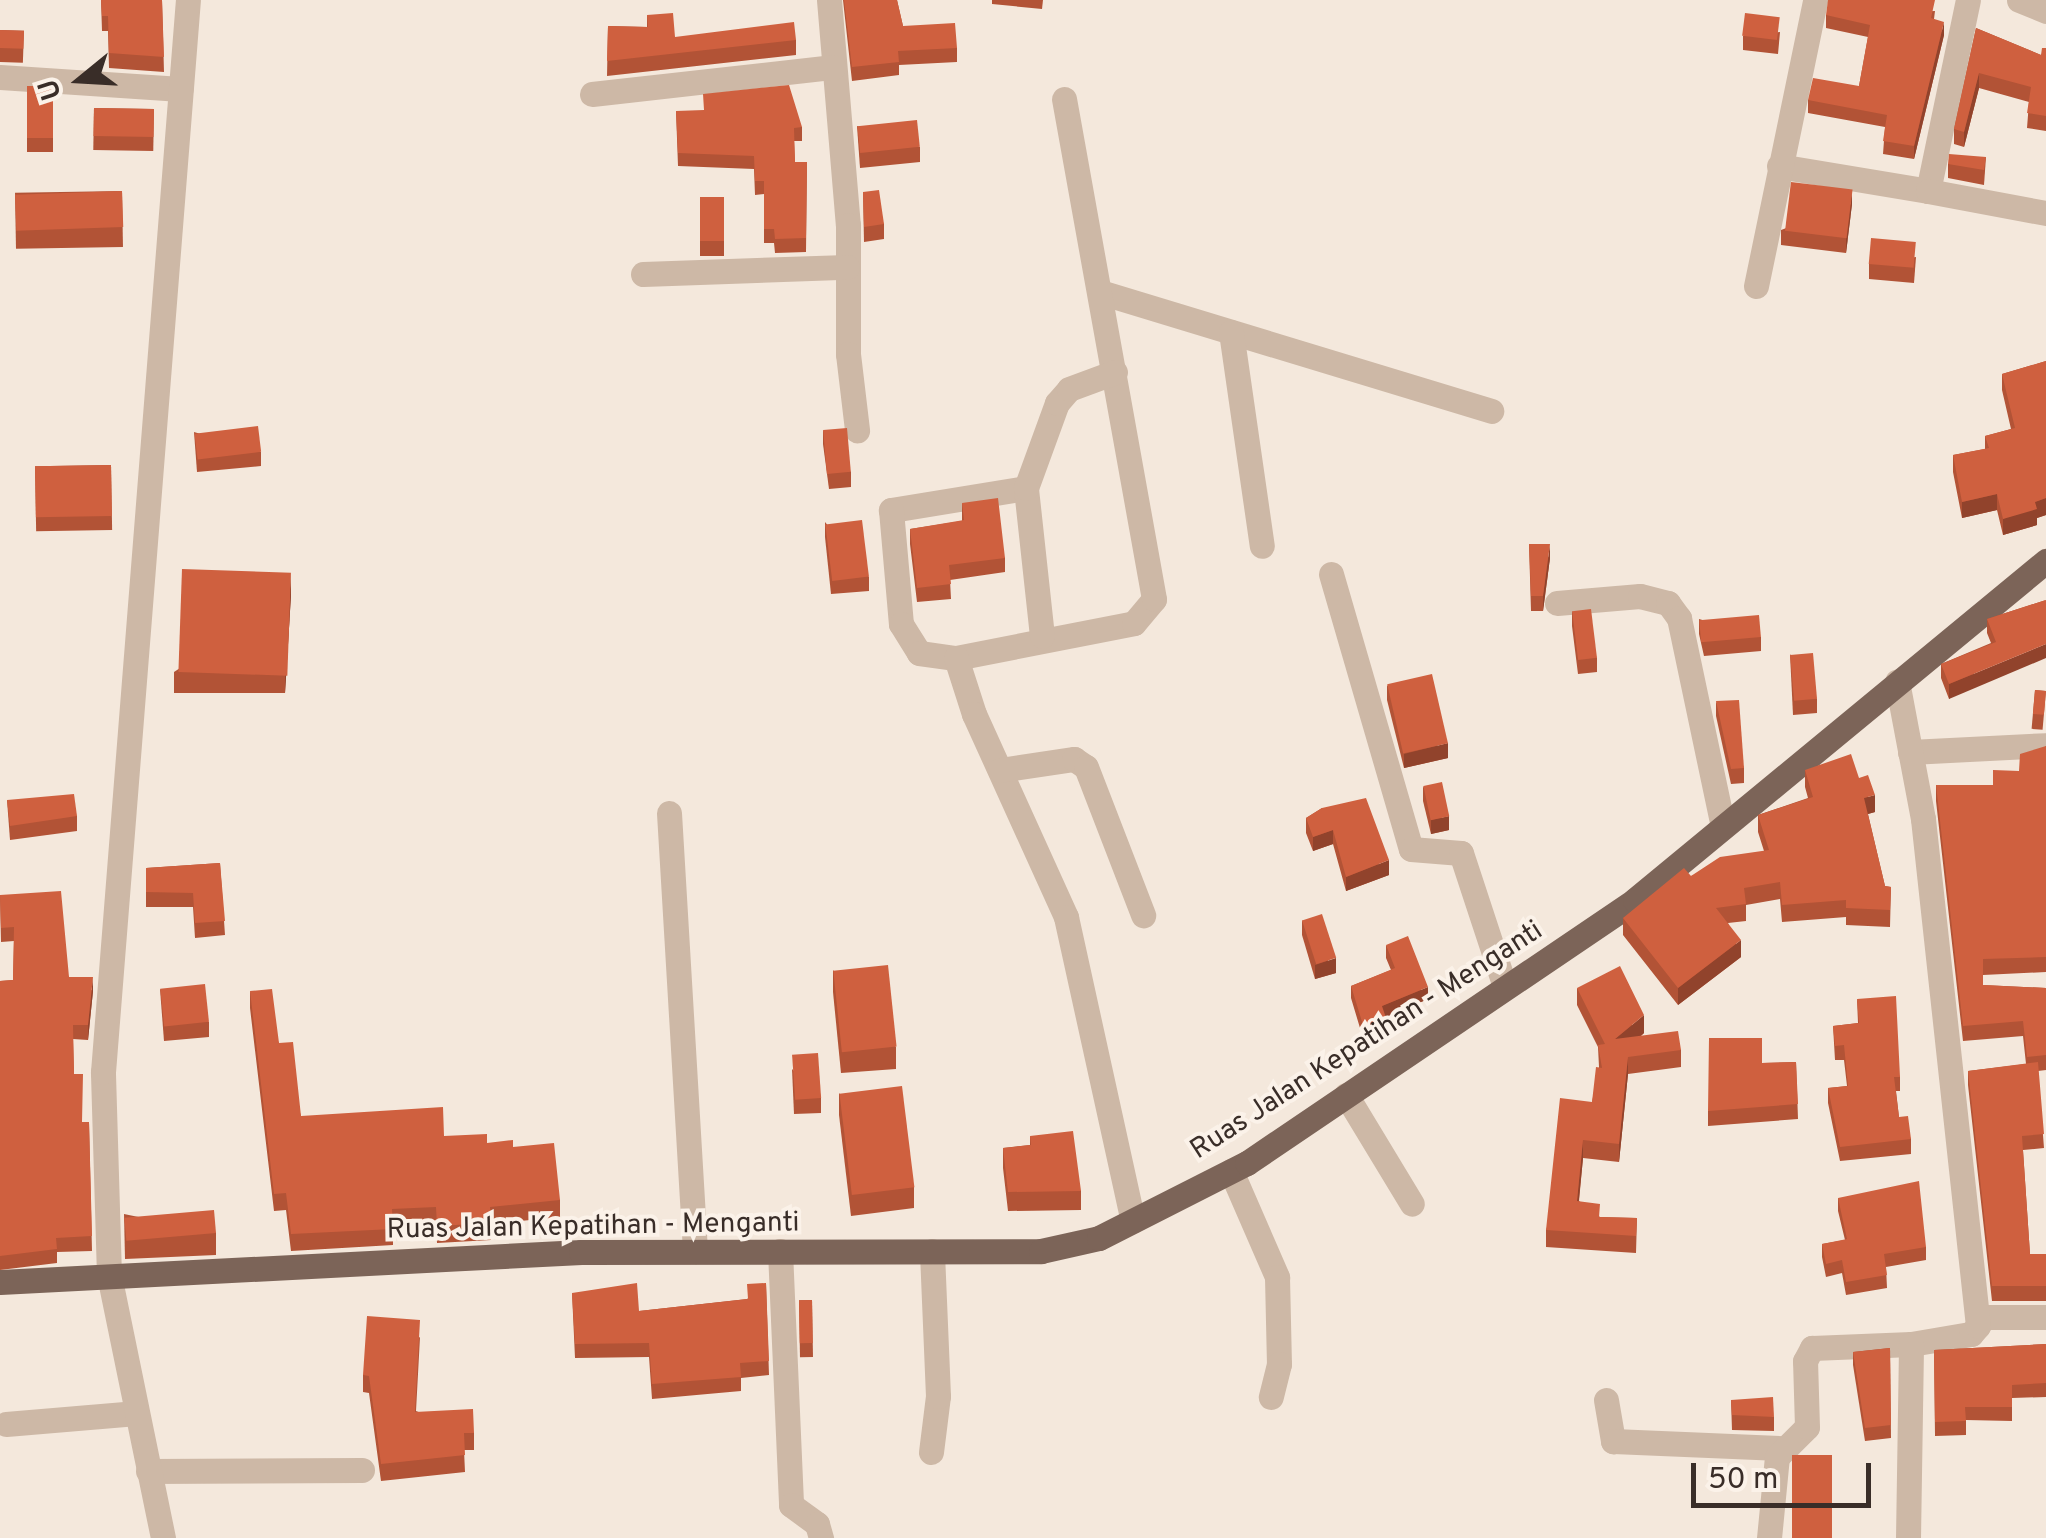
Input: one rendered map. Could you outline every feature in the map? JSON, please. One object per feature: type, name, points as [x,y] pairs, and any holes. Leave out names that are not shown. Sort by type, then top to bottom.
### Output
[{"type":"main road","name":"Ruas Jalan Kepatihan - Menganti","points":[[0,1282],[695,1252],[1070,1246],[1133,1221],[1231,1172],[1634,900],[2046,561]]},
{"type":"street","points":[[162,1538],[109,1276],[103,1072],[188,0]]},
{"type":"street","points":[[829,0],[856,430]]},
{"type":"street","points":[[1756,286],[1815,0]]},
{"type":"street","points":[[1928,191],[1968,0]]},
{"type":"street","points":[[2018,0],[2046,10]]},
{"type":"street","points":[[592,94],[833,67]]},
{"type":"street","points":[[0,77],[182,89]]},
{"type":"street","points":[[1026,488],[891,510],[901,624],[918,653],[956,658],[1042,636],[1134,622],[1154,599],[1064,99]]},
{"type":"street","points":[[1779,166],[2046,213]]},
{"type":"street","points":[[642,274],[848,268]]},
{"type":"street","points":[[1100,292],[1491,411]]},
{"type":"street","points":[[1231,332],[1262,546]]},
{"type":"street","points":[[1042,636],[1026,488],[1056,403],[1069,390],[1115,372]]},
{"type":"street","points":[[1331,574],[1411,848],[1461,853],[1505,987]]},
{"type":"street","points":[[1558,603],[1640,596],[1668,602],[1679,618],[1722,826]]},
{"type":"street","points":[[956,658],[1000,770],[1066,917],[1133,1221]]},
{"type":"street","points":[[1769,1538],[1773,1472],[1783,1448],[1808,1426],[1804,1361],[1812,1348],[1912,1344],[1976,1332],[1978,1318],[1910,752],[1897,681]]},
{"type":"street","points":[[1910,752],[2046,745]]},
{"type":"street","points":[[1000,770],[1074,759],[1086,767],[1143,915]]},
{"type":"street","points":[[668,813],[695,1252]]},
{"type":"street","points":[[1346,1096],[1412,1204]]},
{"type":"street","points":[[1231,1172],[1277,1276],[1280,1350],[1271,1397]]},
{"type":"street","points":[[780,1251],[791,1505],[817,1524],[821,1538]]},
{"type":"street","points":[[931,1452],[938,1396],[932,1251]]},
{"type":"street","points":[[1978,1318],[2046,1317]]},
{"type":"street","points":[[1908,1538],[1912,1344]]},
{"type":"street","points":[[1606,1400],[1613,1441],[1783,1448]]},
{"type":"street","points":[[6,1424],[137,1413]]},
{"type":"street","points":[[148,1470],[362,1470]]},
{"type":"building","points":[[101,0],[162,0],[164,57],[109,53],[108,16],[102,16]]},
{"type":"building","points":[[844,0],[897,0],[903,26],[955,23],[957,48],[898,51],[899,62],[852,67]]},
{"type":"building","points":[[1828,0],[1935,0],[1931,18],[1944,22],[1914,146],[1883,141],[1887,115],[1808,100],[1813,78],[1859,86],[1870,25],[1826,15]]},
{"type":"building","points":[[673,13],[675,37],[794,22],[796,40],[607,61],[608,26],[648,27],[647,15]]},
{"type":"building","points":[[1745,13],[1780,17],[1777,40],[1742,36]]},
{"type":"building","points":[[1976,28],[2041,55],[2042,48],[2046,48],[2046,116],[2027,113],[2031,87],[1979,73],[1964,132],[1954,129]]},
{"type":"building","points":[[0,30],[24,31],[23,49],[0,48]]},
{"type":"building","points":[[789,85],[802,127],[794,128],[795,162],[807,162],[806,238],[775,239],[774,229],[764,229],[764,181],[755,181],[754,156],[678,153],[676,111],[704,110],[703,94]]},
{"type":"building","points":[[27,86],[53,86],[53,138],[27,138]]},
{"type":"building","points":[[94,108],[154,109],[154,137],[94,136]]},
{"type":"building","points":[[917,120],[920,147],[860,153],[857,126]]},
{"type":"building","points":[[1949,154],[1986,157],[1984,170],[1948,164]]},
{"type":"building","points":[[1791,182],[1853,190],[1847,238],[1785,231]]},
{"type":"building","points":[[879,190],[884,224],[864,227],[863,192]]},
{"type":"building","points":[[122,191],[123,227],[16,231],[15,195]]},
{"type":"building","points":[[700,197],[724,197],[724,241],[700,241]]},
{"type":"building","points":[[1871,238],[1916,242],[1914,268],[1869,264]]},
{"type":"building","points":[[2046,361],[2046,498],[2035,502],[2037,509],[2003,519],[1997,494],[1962,502],[1953,455],[1989,448],[1985,436],[2015,428],[2002,374]]},
{"type":"building","points":[[258,426],[261,452],[198,460],[194,434]]},
{"type":"building","points":[[847,428],[851,472],[827,474],[823,430]]},
{"type":"building","points":[[111,465],[112,516],[36,517],[35,466]]},
{"type":"building","points":[[998,498],[1005,558],[949,565],[951,584],[917,588],[910,529],[964,520],[962,503]]},
{"type":"building","points":[[862,520],[869,577],[832,581],[825,525]]},
{"type":"building","points":[[1529,544],[1550,544],[1543,596],[1531,596]]},
{"type":"building","points":[[182,569],[291,573],[287,676],[178,672]]},
{"type":"building","points":[[2046,600],[2046,644],[1949,684],[1941,664],[1996,642],[1987,619]]},
{"type":"building","points":[[1591,609],[1597,658],[1578,660],[1572,611]]},
{"type":"building","points":[[1759,615],[1761,637],[1701,642],[1699,620]]},
{"type":"building","points":[[1813,653],[1817,699],[1794,701],[1790,655]]},
{"type":"building","points":[[1432,674],[1448,743],[1403,754],[1387,684]]},
{"type":"building","points":[[2035,690],[2046,691],[2044,715],[2033,714]]},
{"type":"building","points":[[1739,700],[1744,768],[1731,769],[1716,701]]},
{"type":"building","points":[[2046,746],[2046,957],[1983,959],[1983,985],[2046,988],[2046,1055],[2027,1057],[2023,1021],[1963,1026],[1936,785],[1993,785],[1993,770],[2019,771],[2020,754]]},
{"type":"building","points":[[1851,754],[1859,778],[1868,775],[1875,795],[1864,798],[1885,886],[1891,887],[1890,910],[1846,908],[1846,900],[1782,905],[1780,882],[1744,888],[1746,904],[1716,908],[1741,940],[1678,988],[1623,918],[1684,868],[1691,876],[1720,857],[1769,850],[1758,815],[1813,797],[1805,770]]},
{"type":"building","points":[[1442,782],[1449,816],[1431,820],[1423,786]]},
{"type":"building","points":[[74,794],[77,816],[10,826],[7,800]]},
{"type":"building","points":[[1366,798],[1389,860],[1346,877],[1333,830],[1313,837],[1306,818],[1322,808]]},
{"type":"building","points":[[220,863],[225,921],[195,923],[193,893],[146,892],[146,868]]},
{"type":"building","points":[[61,891],[69,977],[93,977],[88,1025],[73,1025],[74,1074],[83,1074],[82,1122],[89,1122],[92,1236],[56,1238],[57,1249],[0,1256],[0,981],[13,980],[14,927],[1,928],[0,895]]},
{"type":"building","points":[[1322,914],[1336,958],[1316,964],[1302,920]]},
{"type":"building","points":[[1408,936],[1428,987],[1382,1006],[1386,1018],[1363,1025],[1351,986],[1395,968],[1386,945]]},
{"type":"building","points":[[888,965],[897,1047],[842,1052],[833,971]]},
{"type":"building","points":[[1620,966],[1644,1015],[1615,1039],[1678,1031],[1681,1050],[1628,1057],[1619,1144],[1583,1140],[1577,1201],[1600,1204],[1599,1217],[1637,1218],[1636,1236],[1546,1230],[1560,1098],[1592,1102],[1596,1067],[1602,1068],[1598,1045],[1605,1044],[1577,988]]},
{"type":"building","points":[[205,984],[209,1022],[164,1026],[160,989]]},
{"type":"building","points":[[272,989],[279,1043],[293,1042],[301,1116],[443,1107],[444,1136],[487,1134],[487,1143],[513,1140],[513,1147],[554,1143],[560,1200],[490,1207],[491,1223],[437,1226],[436,1207],[392,1209],[393,1229],[291,1234],[286,1193],[274,1194],[250,991]]},
{"type":"building","points":[[1896,996],[1900,1077],[1894,1077],[1899,1117],[1908,1116],[1911,1139],[1840,1147],[1828,1088],[1848,1086],[1844,1045],[1835,1046],[1833,1026],[1859,1023],[1857,999]]},
{"type":"building","points":[[1709,1038],[1762,1038],[1762,1063],[1796,1062],[1798,1104],[1708,1111]]},
{"type":"building","points":[[818,1053],[821,1098],[795,1100],[792,1055]]},
{"type":"building","points":[[2038,1062],[2044,1134],[2022,1136],[2030,1254],[2046,1254],[2046,1286],[1992,1286],[1968,1071]]},
{"type":"building","points":[[902,1086],[914,1187],[852,1195],[839,1094]]},
{"type":"building","points":[[1073,1131],[1081,1191],[1008,1192],[1003,1148],[1031,1145],[1030,1136]]},
{"type":"building","points":[[1919,1181],[1926,1247],[1884,1254],[1887,1275],[1846,1282],[1842,1260],[1826,1264],[1822,1244],[1847,1239],[1838,1198]]},
{"type":"building","points":[[214,1210],[216,1233],[126,1241],[124,1218]]},
{"type":"building","points":[[637,1283],[639,1311],[748,1299],[747,1284],[766,1283],[769,1361],[740,1363],[741,1377],[652,1384],[649,1343],[575,1344],[572,1293]]},
{"type":"building","points":[[799,1300],[812,1300],[813,1343],[800,1343]]},
{"type":"building","points":[[367,1316],[420,1320],[415,1412],[473,1409],[474,1433],[464,1433],[465,1455],[381,1464],[369,1376],[363,1375]]},
{"type":"building","points":[[2046,1344],[2046,1383],[2012,1385],[2012,1407],[1965,1407],[1966,1421],[1935,1422],[1934,1350]]},
{"type":"building","points":[[1890,1348],[1891,1425],[1865,1428],[1853,1352]]},
{"type":"building","points":[[1773,1397],[1774,1417],[1732,1415],[1731,1400]]},
{"type":"building","points":[[1792,1455],[1832,1455],[1832,1538],[1792,1538]]}]
